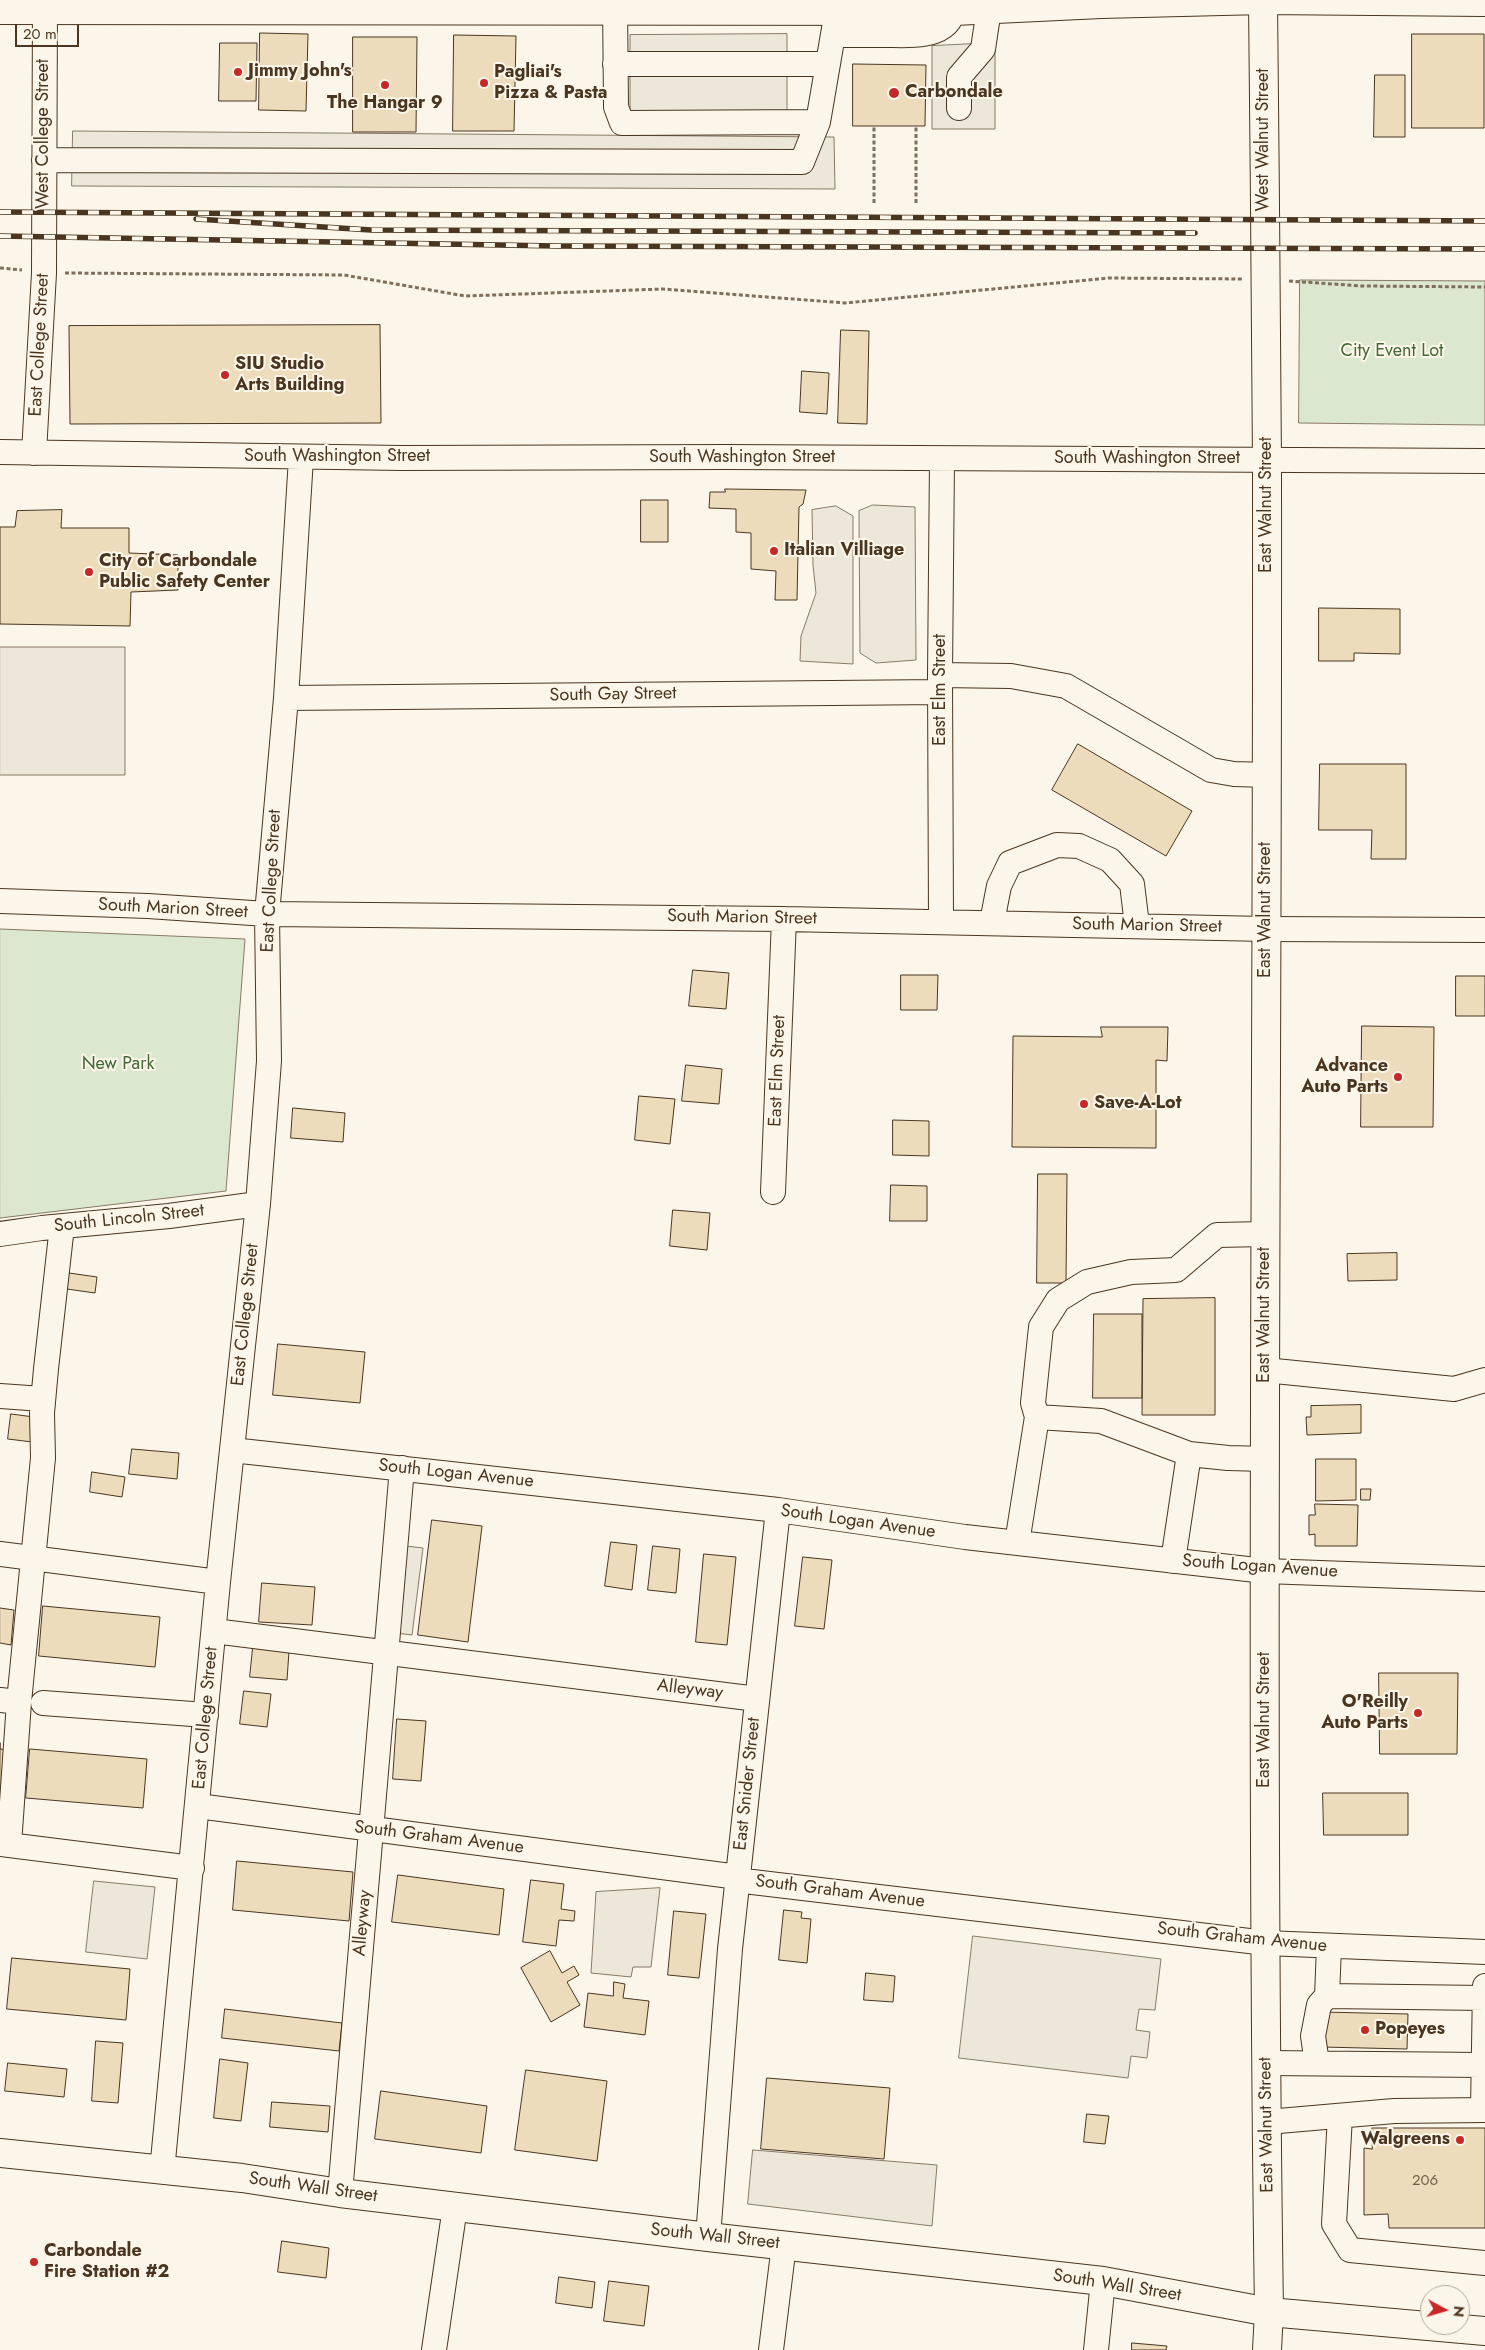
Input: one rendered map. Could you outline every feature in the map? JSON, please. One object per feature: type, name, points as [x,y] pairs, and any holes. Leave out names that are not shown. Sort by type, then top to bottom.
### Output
[{"type":"main road","points":[[0,10],[45,5],[614,5],[835,23],[954,6],[989,9],[1101,2],[1263,0],[1485,2]]},
{"type":"main road","name":"West Walnut Street","points":[[1263,0],[1266,280]]},
{"type":"main road","name":"East Walnut Street","points":[[1266,280],[1267,774],[1264,1234],[1266,2063],[1269,2312],[1267,2350]]},
{"type":"main road","name":"South Wall Street","points":[[0,2153],[242,2178],[340,2193],[455,2207],[1103,2281],[1269,2312],[1485,2331]]},
{"type":"street","name":"West College Street","points":[[44,238],[45,5]]},
{"type":"street","points":[[614,5],[616,107],[622,123],[818,122]]},
{"type":"street","points":[[959,108],[959,77],[983,49],[989,9]]},
{"type":"street","points":[[44,160],[802,162],[818,122],[835,23]]},
{"type":"street","points":[[615,64],[828,64]]},
{"type":"street","name":"East College Street","points":[[34,453],[44,272],[44,238]]},
{"type":"street","name":"South Washington Street","points":[[0,452],[300,458],[1485,461]]},
{"type":"street","name":"East College Street","points":[[162,2171],[218,1582],[258,1204],[269,1061],[267,914],[286,698],[300,458]]},
{"type":"street","name":"East Elm Street","points":[[941,921],[940,684],[942,459]]},
{"type":"street","name":"South Gay Street","points":[[286,698],[940,684],[1011,676],[1066,686],[1211,770],[1234,774],[1267,774]]},
{"type":"street","points":[[992,922],[999,886],[1010,863],[1057,845],[1079,846],[1110,860],[1132,884],[1137,925]]},
{"type":"street","name":"South Marion Street","points":[[0,902],[148,906],[267,914],[941,921],[1266,929],[1485,930]]},
{"type":"street","name":"East Elm Street","points":[[774,1192],[784,919]]},
{"type":"street","name":"South Lincoln Street","points":[[0,1234],[169,1216],[258,1204]]},
{"type":"street","points":[[62,1226],[43,1400],[42,1458],[31,1558],[10,1701],[4,1845],[192,1868]]},
{"type":"street","points":[[1017,1542],[1037,1417],[1033,1403],[1041,1327],[1058,1300],[1087,1282],[1131,1272],[1176,1270],[1217,1235],[1264,1234]]},
{"type":"street","points":[[1265,1370],[1454,1389],[1485,1380]]},
{"type":"street","points":[[0,1396],[43,1400]]},
{"type":"street","points":[[1037,1417],[1101,1422],[1189,1454],[1265,1459]]},
{"type":"street","name":"South Logan Avenue","points":[[232,1450],[778,1510],[1017,1542],[1265,1571],[1485,1579]]},
{"type":"street","points":[[1173,1561],[1189,1454]]},
{"type":"street","name":"Alleyway","points":[[340,2193],[402,1468]]},
{"type":"street","name":"East Snider Street","points":[[708,2237],[730,1949],[778,1510]]},
{"type":"street","points":[[0,1554],[218,1582]]},
{"type":"street","name":"Alleyway","points":[[214,1630],[756,1699]]},
{"type":"street","points":[[43,1703],[206,1716]]},
{"type":"street","name":"South Graham Avenue","points":[[198,1806],[738,1877],[744,1881],[1266,1943],[1485,1952]]},
{"type":"street","points":[[1317,2063],[1312,2036],[1315,2018],[1323,2001],[1329,1947]]},
{"type":"street","points":[[1267,2122],[1394,2111],[1484,2110],[1485,1986]]},
{"type":"street","points":[[1323,2001],[1346,1998],[1485,1998]]},
{"type":"street","points":[[1266,2063],[1484,2065]]},
{"type":"street","points":[[1340,2116],[1334,2224],[1350,2250],[1485,2263]]},
{"type":"street","points":[[434,2350],[455,2207]]},
{"type":"street","points":[[771,2350],[784,2245]]},
{"type":"street","points":[[1096,2350],[1103,2281]]},
{"type":"path","points":[[874,126],[874,203]]},
{"type":"path","points":[[916,126],[916,203]]},
{"type":"path","points":[[0,268],[44,272],[344,275],[465,296],[662,289],[845,303],[1109,278],[1266,280],[1362,286],[1485,287]]},
{"type":"green space","name":"City Event Lot","points":[[1300,280],[1485,281],[1485,425],[1299,423]]},
{"type":"green space","name":"New Park","points":[[0,929],[245,939],[226,1191],[0,1218]]},
{"type":"shaded area","points":[[787,34],[787,114],[630,114],[630,35]]},
{"type":"shaded area","points":[[995,43],[995,129],[932,129],[932,46]]},
{"type":"shaded area","points":[[73,131],[834,137],[835,189],[72,186]]},
{"type":"shaded area","points":[[873,505],[915,507],[916,660],[876,663],[860,653],[859,511]]},
{"type":"shaded area","points":[[836,506],[853,516],[853,664],[800,661],[801,636],[816,593],[813,565],[812,510]]},
{"type":"shaded area","points":[[0,647],[125,647],[125,775],[0,775]]},
{"type":"shaded area","points":[[406,1546],[423,1548],[412,1635],[396,1633]]},
{"type":"shaded area","points":[[94,1881],[155,1887],[147,1959],[86,1952]]},
{"type":"shaded area","points":[[660,1888],[651,1967],[633,1967],[631,1977],[591,1973],[596,1892]]},
{"type":"shaded area","points":[[973,1936],[1161,1959],[1155,2010],[1139,2009],[1136,2030],[1150,2032],[1147,2058],[1131,2056],[1128,2078],[959,2058]]},
{"type":"shaded area","points":[[753,2150],[937,2165],[932,2226],[748,2204]]},
{"type":"building","points":[[260,33],[308,34],[306,111],[259,110]]},
{"type":"building","points":[[1412,34],[1484,34],[1484,128],[1412,128]]},
{"type":"building","name":"Pagliai's Pizza & Pasta","points":[[454,35],[516,36],[514,131],[453,131]]},
{"type":"building","name":"The Hangar 9","points":[[353,37],[417,37],[416,132],[353,132]]},
{"type":"building","name":"Jimmy John's","points":[[220,43],[257,43],[256,101],[219,101]]},
{"type":"building","points":[[853,64],[926,65],[925,126],[853,126]]},
{"type":"building","points":[[1375,75],[1405,75],[1405,137],[1374,137]]},
{"type":"building","name":"SIU Studio Arts Building","points":[[380,325],[381,423],[70,424],[69,326]]},
{"type":"building","points":[[841,330],[869,331],[867,424],[838,423]]},
{"type":"building","points":[[802,371],[829,373],[827,414],[800,412]]},
{"type":"building","name":"Italian Villiage","points":[[725,489],[806,490],[803,504],[799,507],[797,600],[775,600],[776,571],[751,569],[751,533],[736,532],[736,509],[709,508],[710,492],[725,492]]},
{"type":"building","points":[[641,500],[668,500],[668,542],[641,542]]},
{"type":"building","name":"City of Carbondale Public Safety Center","points":[[62,510],[61,528],[129,528],[129,553],[178,555],[178,590],[131,592],[130,626],[0,624],[0,527],[15,527],[17,511]]},
{"type":"building","points":[[1319,608],[1400,609],[1400,654],[1354,653],[1354,661],[1319,661]]},
{"type":"building","points":[[1078,744],[1192,811],[1166,856],[1052,790]]},
{"type":"building","points":[[1320,764],[1406,764],[1406,859],[1371,859],[1372,830],[1319,830]]},
{"type":"building","points":[[693,970],[729,973],[726,1009],[689,1006]]},
{"type":"building","points":[[901,975],[938,975],[937,1010],[901,1010]]},
{"type":"building","points":[[1456,976],[1485,976],[1485,1016],[1456,1016]]},
{"type":"building","name":"Advance Auto Parts","points":[[1362,1026],[1434,1027],[1433,1127],[1361,1127]]},
{"type":"building","name":"Save-A-Lot","points":[[1101,1027],[1168,1027],[1167,1061],[1156,1060],[1156,1148],[1012,1147],[1013,1036],[1102,1037]]},
{"type":"building","points":[[686,1065],[722,1069],[719,1104],[682,1101]]},
{"type":"building","points":[[639,1096],[675,1099],[670,1144],[635,1140]]},
{"type":"building","points":[[293,1108],[345,1113],[343,1142],[291,1138]]},
{"type":"building","points":[[893,1120],[929,1121],[929,1156],[893,1155]]},
{"type":"building","points":[[1038,1174],[1067,1174],[1066,1283],[1037,1283]]},
{"type":"building","points":[[891,1185],[927,1186],[927,1221],[890,1221]]},
{"type":"building","points":[[673,1210],[710,1213],[707,1250],[670,1246]]},
{"type":"building","points":[[1397,1253],[1397,1280],[1348,1281],[1347,1254]]},
{"type":"building","points":[[69,1273],[97,1277],[95,1293],[67,1289]]},
{"type":"building","points":[[1215,1298],[1215,1415],[1142,1415],[1143,1299]]},
{"type":"building","points":[[1094,1314],[1142,1314],[1142,1398],[1093,1398]]},
{"type":"building","points":[[278,1344],[365,1352],[360,1403],[273,1395]]},
{"type":"building","points":[[1361,1405],[1361,1433],[1307,1435],[1306,1417],[1311,1417],[1311,1406]]},
{"type":"building","points":[[11,1414],[34,1417],[32,1442],[8,1439]]},
{"type":"building","points":[[132,1449],[179,1453],[177,1479],[129,1474]]},
{"type":"building","points":[[1316,1459],[1356,1459],[1356,1500],[1316,1501]]},
{"type":"building","points":[[92,1472],[125,1477],[122,1497],[90,1492]]},
{"type":"building","points":[[1361,1489],[1371,1489],[1370,1500],[1361,1500]]},
{"type":"building","points":[[1315,1504],[1358,1505],[1357,1546],[1315,1546],[1315,1534],[1309,1535],[1309,1515],[1315,1515]]},
{"type":"building","points":[[432,1520],[482,1526],[468,1642],[418,1635]]},
{"type":"building","points":[[611,1542],[637,1545],[632,1590],[605,1586]]},
{"type":"building","points":[[653,1546],[680,1549],[676,1593],[648,1590]]},
{"type":"building","points":[[704,1554],[736,1557],[727,1645],[696,1642]]},
{"type":"building","points":[[803,1557],[832,1560],[824,1629],[795,1626]]},
{"type":"building","points":[[262,1583],[315,1587],[312,1625],[259,1622]]},
{"type":"building","points":[[43,1606],[160,1617],[155,1667],[39,1656]]},
{"type":"building","points":[[0,1608],[14,1610],[11,1645],[0,1643]]},
{"type":"building","points":[[253,1648],[289,1651],[287,1680],[250,1677]]},
{"type":"building","name":"O'Reilly Auto Parts","points":[[1379,1673],[1458,1673],[1457,1754],[1380,1754]]},
{"type":"building","points":[[244,1691],[271,1694],[267,1727],[240,1724]]},
{"type":"building","points":[[397,1719],[426,1721],[421,1781],[393,1779]]},
{"type":"building","points":[[0,1749],[10,1750],[6,1794],[0,1793]]},
{"type":"building","points":[[30,1749],[147,1759],[143,1808],[26,1798]]},
{"type":"building","points":[[1323,1793],[1408,1793],[1408,1835],[1324,1835]]},
{"type":"building","points":[[237,1861],[353,1872],[349,1921],[233,1910]]},
{"type":"building","points":[[398,1875],[504,1889],[499,1935],[392,1922]]},
{"type":"building","points":[[531,1880],[564,1884],[561,1909],[575,1911],[574,1921],[559,1920],[556,1946],[523,1942]]},
{"type":"building","points":[[784,1910],[802,1912],[801,1918],[811,1919],[807,1963],[779,1960]]},
{"type":"building","points":[[674,1911],[706,1914],[699,1978],[668,1975]]},
{"type":"building","points":[[550,1951],[562,1973],[574,1966],[579,1975],[567,1982],[580,2005],[551,2022],[521,1968]]},
{"type":"building","points":[[12,1958],[130,1969],[126,2020],[7,2009]]},
{"type":"building","points":[[866,1973],[895,1976],[893,2002],[864,2000]]},
{"type":"building","points":[[614,1982],[625,1984],[623,1998],[649,2001],[645,2035],[584,2027],[588,1993],[613,1996]]},
{"type":"building","points":[[225,2009],[342,2023],[339,2051],[222,2038]]},
{"type":"building","name":"Popeyes","points":[[1322,2012],[1408,2014],[1407,2049],[1321,2047]]},
{"type":"building","points":[[96,2041],[123,2043],[118,2103],[92,2101]]},
{"type":"building","points":[[220,2059],[248,2063],[241,2121],[214,2118]]},
{"type":"building","points":[[8,2063],[67,2069],[64,2097],[5,2091]]},
{"type":"building","points":[[526,2070],[607,2081],[597,2161],[515,2150]]},
{"type":"building","points":[[767,2078],[890,2088],[884,2159],[761,2149]]},
{"type":"building","points":[[381,2091],[487,2106],[481,2153],[375,2139]]},
{"type":"building","points":[[272,2102],[330,2106],[328,2132],[270,2127]]},
{"type":"building","points":[[1087,2114],[1109,2116],[1105,2144],[1084,2142]]},
{"type":"building","name":"Walgreens","points":[[1372,2128],[1485,2128],[1485,2228],[1389,2228],[1388,2214],[1364,2215],[1364,2148],[1372,2149]]},
{"type":"building","points":[[282,2241],[329,2248],[326,2278],[278,2272]]},
{"type":"building","points":[[559,2277],[595,2282],[592,2308],[556,2303]]},
{"type":"building","points":[[609,2281],[649,2286],[644,2326],[604,2321]]},
{"type":"building","points":[[1132,2343],[1167,2346],[1166,2350],[1132,2350]]},
{"type":"railway","points":[[0,212],[1485,221]]},
{"type":"railway","points":[[196,219],[371,230],[1195,233]]},
{"type":"railway","points":[[0,236],[555,246],[1485,249]]},
{"type":"place","name":"Jimmy John's","points":[[238,72]]},
{"type":"place","name":"Pagliai's Pizza & Pasta","points":[[484,83]]},
{"type":"place","name":"The Hangar 9","points":[[385,85]]},
{"type":"place","name":"Carbondale","points":[[894,93]]},
{"type":"place","name":"SIU Studio Arts Building","points":[[225,375]]},
{"type":"place","name":"Italian Villiage","points":[[774,551]]},
{"type":"place","name":"City of Carbondale Public Safety Center","points":[[89,572]]},
{"type":"place","name":"Advance Auto Parts","points":[[1398,1077]]},
{"type":"place","name":"Save-A-Lot","points":[[1084,1104]]},
{"type":"place","name":"O'Reilly Auto Parts","points":[[1418,1713]]},
{"type":"place","name":"Popeyes","points":[[1365,2030]]},
{"type":"place","name":"Walgreens","points":[[1460,2140]]},
{"type":"place","name":"Carbondale Fire Station #2","points":[[34,2262]]}]
